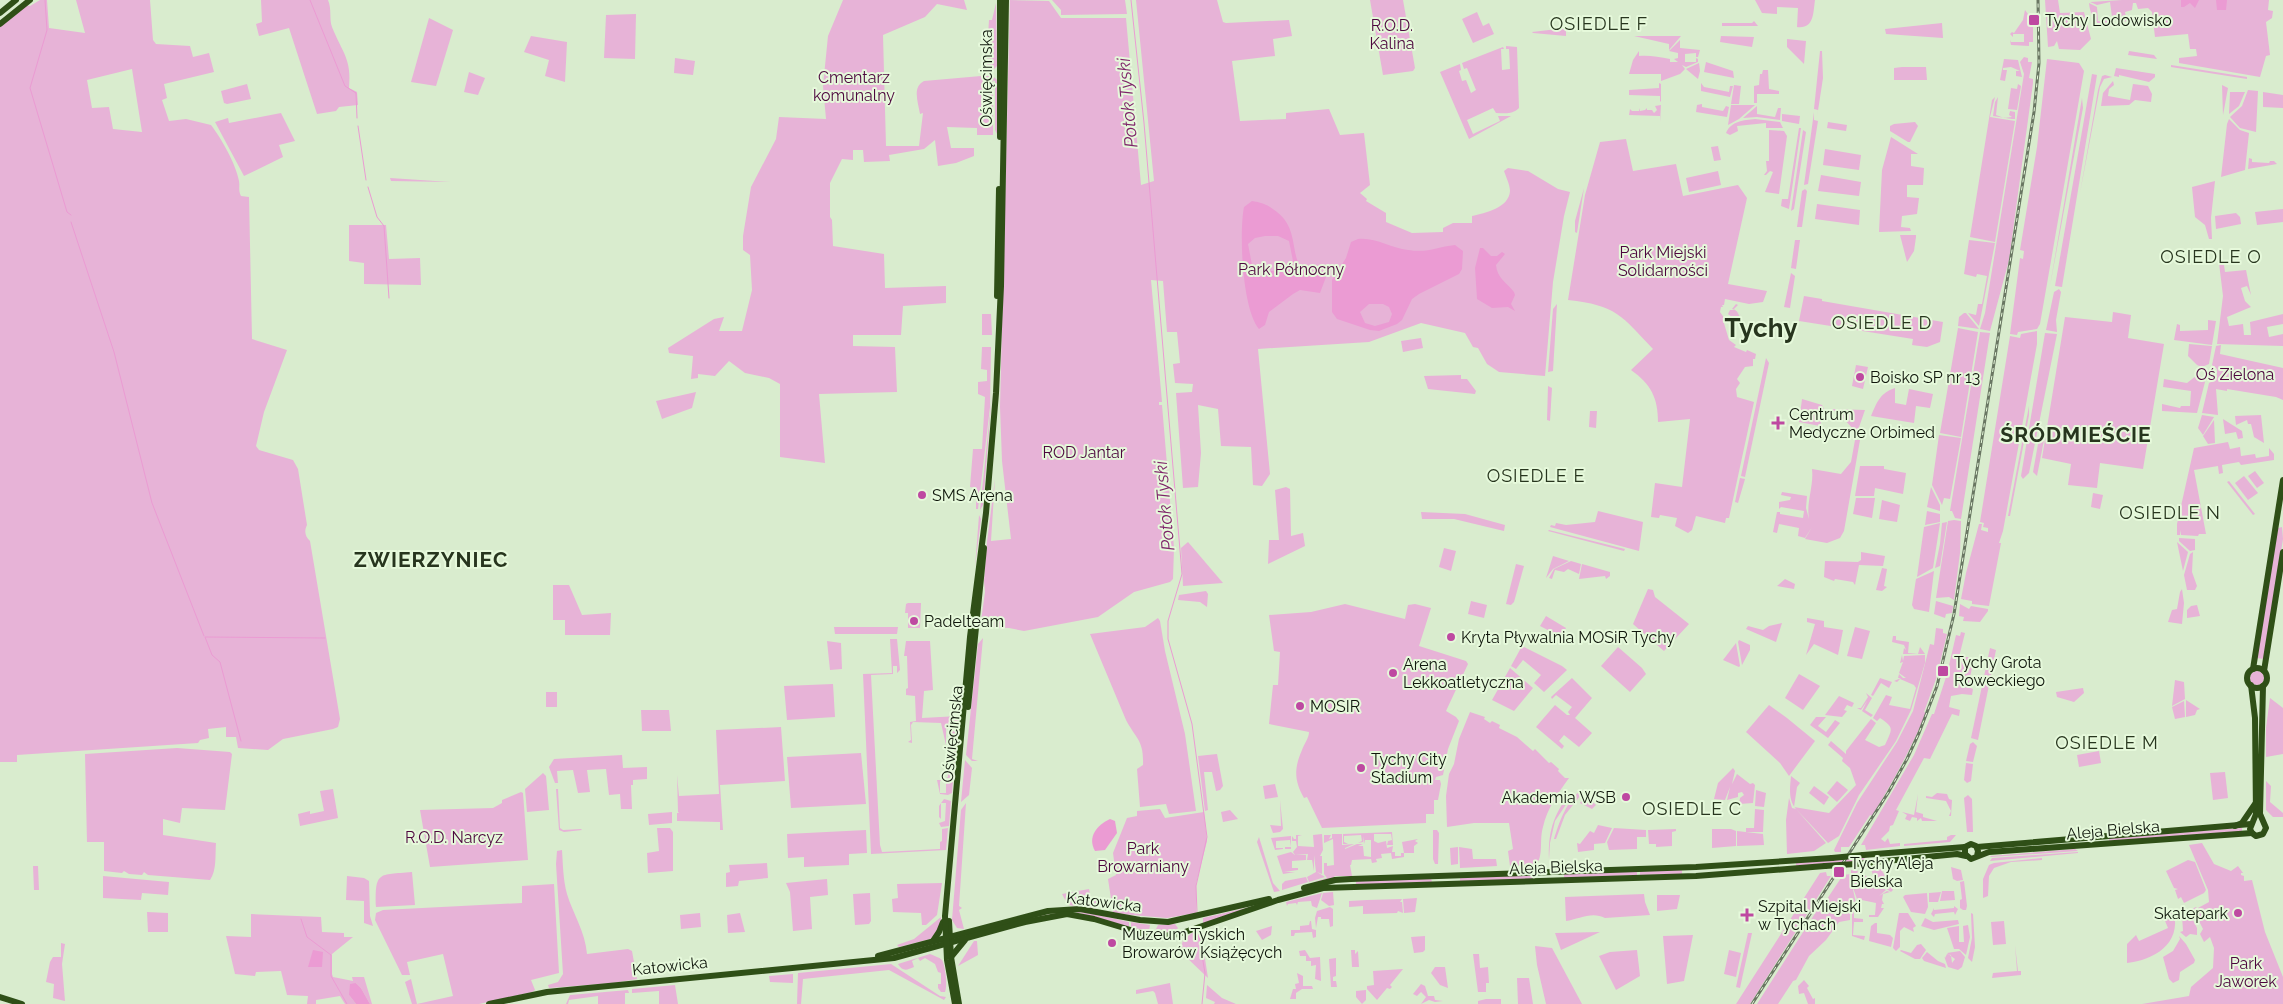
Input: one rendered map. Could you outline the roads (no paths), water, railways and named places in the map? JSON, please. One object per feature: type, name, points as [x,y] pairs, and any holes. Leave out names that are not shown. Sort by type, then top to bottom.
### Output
[{"type":"main road","points":[[0,13],[16,0]]},
{"type":"main road","points":[[0,23],[25,0]]},
{"type":"main road","points":[[0,23],[30,0]]},
{"type":"main road","name":"Oświęcimska","points":[[1000,0],[999,120],[1002,155]]},
{"type":"main road","name":"Oświęcimska","points":[[957,1004],[949,958],[947,919],[974,601],[984,528],[996,393],[999,310],[1002,286],[1002,155],[1006,0]]},
{"type":"main road","points":[[2283,480],[2254,669],[2248,677],[2251,685],[2255,718],[2256,814],[2252,823],[2256,834],[2266,828],[2261,821],[2260,770],[2263,686],[2267,678],[2264,671],[2283,552]]},
{"type":"main road","points":[[2254,669],[2260,668],[2264,671]]},
{"type":"main road","points":[[2251,685],[2263,686]]},
{"type":"main road","points":[[2234,826],[2242,823],[2253,810],[2256,801]]},
{"type":"main road","name":"Aleja Bielska","points":[[1977,847],[2234,826],[2261,821]]},
{"type":"main road","name":"Aleja Bielska","points":[[1977,856],[1989,852],[2256,834]]},
{"type":"main road","points":[[2104,836],[2108,839],[2105,845]]},
{"type":"main road","points":[[1971,844],[1977,847],[1977,856],[1971,859],[1966,856],[1965,848],[1971,844]]},
{"type":"main road","name":"Aleja Bielska","points":[[1176,921],[1258,903],[1324,882],[1351,879],[1696,867],[1965,848]]},
{"type":"main road","name":"Aleja Bielska","points":[[1154,937],[1172,936],[1197,929],[1323,888],[1696,876],[1956,854],[1966,856]]},
{"type":"main road","points":[[1791,861],[1794,865],[1792,869]]},
{"type":"main road","points":[[1773,862],[1770,866],[1773,870]]},
{"type":"main road","points":[[1351,879],[1353,884],[1351,887]]},
{"type":"main road","name":"Katowicka","points":[[965,936],[1034,914],[1068,909],[1140,920],[1176,921]]},
{"type":"main road","name":"Katowicka","points":[[856,962],[933,941],[947,940],[1031,920],[1068,914],[1094,918],[1154,937]]},
{"type":"main road","points":[[928,949],[941,952],[949,958],[965,936],[954,930],[947,919],[933,941]]},
{"type":"main road","name":"Katowicka","points":[[489,1004],[550,992],[894,958],[928,949],[947,940]]},
{"type":"main road","points":[[0,997],[22,1004]]},
{"type":"waterway","points":[[45,0],[47,30],[30,88],[67,212],[71,215]]},
{"type":"waterway","points":[[310,0],[345,86],[356,93],[357,118]]},
{"type":"waterway","name":"Potok Tyski","points":[[1131,0],[1144,123],[1182,574],[1168,621],[1168,639],[1192,724],[1207,837],[1196,886],[1197,912]]},
{"type":"waterway","points":[[358,126],[366,180]]},
{"type":"waterway","points":[[368,187],[377,217],[384,226],[389,298]]},
{"type":"waterway","points":[[71,222],[114,352],[152,503],[204,636]]},
{"type":"waterway","points":[[241,741],[220,662],[212,655],[205,637],[325,638]]},
{"type":"waterway","points":[[301,919],[307,937],[331,955],[331,976],[347,1004]]},
{"type":"waterway","name":"Potok Tyski","points":[[1198,931],[1205,973],[1202,1004]]},
{"type":"railway","points":[[1752,1004],[1888,793],[1919,733],[1937,686],[1954,614],[2034,112],[2039,63],[2038,0]]},
{"type":"place","name":"Tychy Lodowisko","points":[[2034,20]]},
{"type":"place","name":"Boisko SP nr 13","points":[[1860,377]]},
{"type":"place","name":"Centrum Medyczne Orbimed","points":[[1778,423]]},
{"type":"place","name":"SMS Arena","points":[[922,495]]},
{"type":"place","name":"Padelteam","points":[[914,621]]},
{"type":"place","name":"Kryta Pływalnia MOSiR Tychy","points":[[1451,637]]},
{"type":"place","name":"Tychy Grota Roweckiego","points":[[1943,671]]},
{"type":"place","name":"Arena Lekkoatletyczna","points":[[1393,673]]},
{"type":"place","name":"MOSIR","points":[[1300,706]]},
{"type":"place","name":"Tychy City Stadium","points":[[1361,768]]},
{"type":"place","name":"Akademia WSB","points":[[1626,797]]},
{"type":"place","name":"Tychy Aleja Bielska","points":[[1839,872]]},
{"type":"place","name":"Skatepark","points":[[2238,913]]},
{"type":"place","name":"Szpital Miejski w Tychach","points":[[1747,915]]},
{"type":"place","name":"Muzeum Tyskich Browarów Książęcych","points":[[1112,943]]},
{"type":"district","name":"OSIEDLE F","points":[[1599,23]]},
{"type":"district","name":"OSIEDLE O","points":[[2211,256]]},
{"type":"district","name":"OSIEDLE D","points":[[1882,322]]},
{"type":"district","name":"Tychy","points":[[1761,328]]},
{"type":"district","name":"ŚRÓDMIEŚCIE","points":[[2076,434]]},
{"type":"district","name":"OSIEDLE E","points":[[1536,475]]},
{"type":"district","name":"OSIEDLE N","points":[[2170,512]]},
{"type":"district","name":"ZWIERZYNIEC","points":[[431,559]]},
{"type":"district","name":"OSIEDLE M","points":[[2107,742]]},
{"type":"district","name":"OSIEDLE C","points":[[1692,808]]},
{"type":"park label","name":"R.O.D. Kalina","points":[[1392,34]]},
{"type":"park label","name":"Cmentarz komunalny","points":[[854,86]]},
{"type":"park label","name":"Park Miejski Solidarności","points":[[1663,261]]},
{"type":"park label","name":"Park Północny","points":[[1291,269]]},
{"type":"park label","name":"Oś Zielona","points":[[2235,374]]},
{"type":"park label","name":"ROD Jantar","points":[[1084,452]]},
{"type":"park label","name":"R.O.D. Narcyz","points":[[454,837]]},
{"type":"park label","name":"Park Browarniany","points":[[1143,857]]},
{"type":"park label","name":"Park Jaworek","points":[[2246,972]]}]
